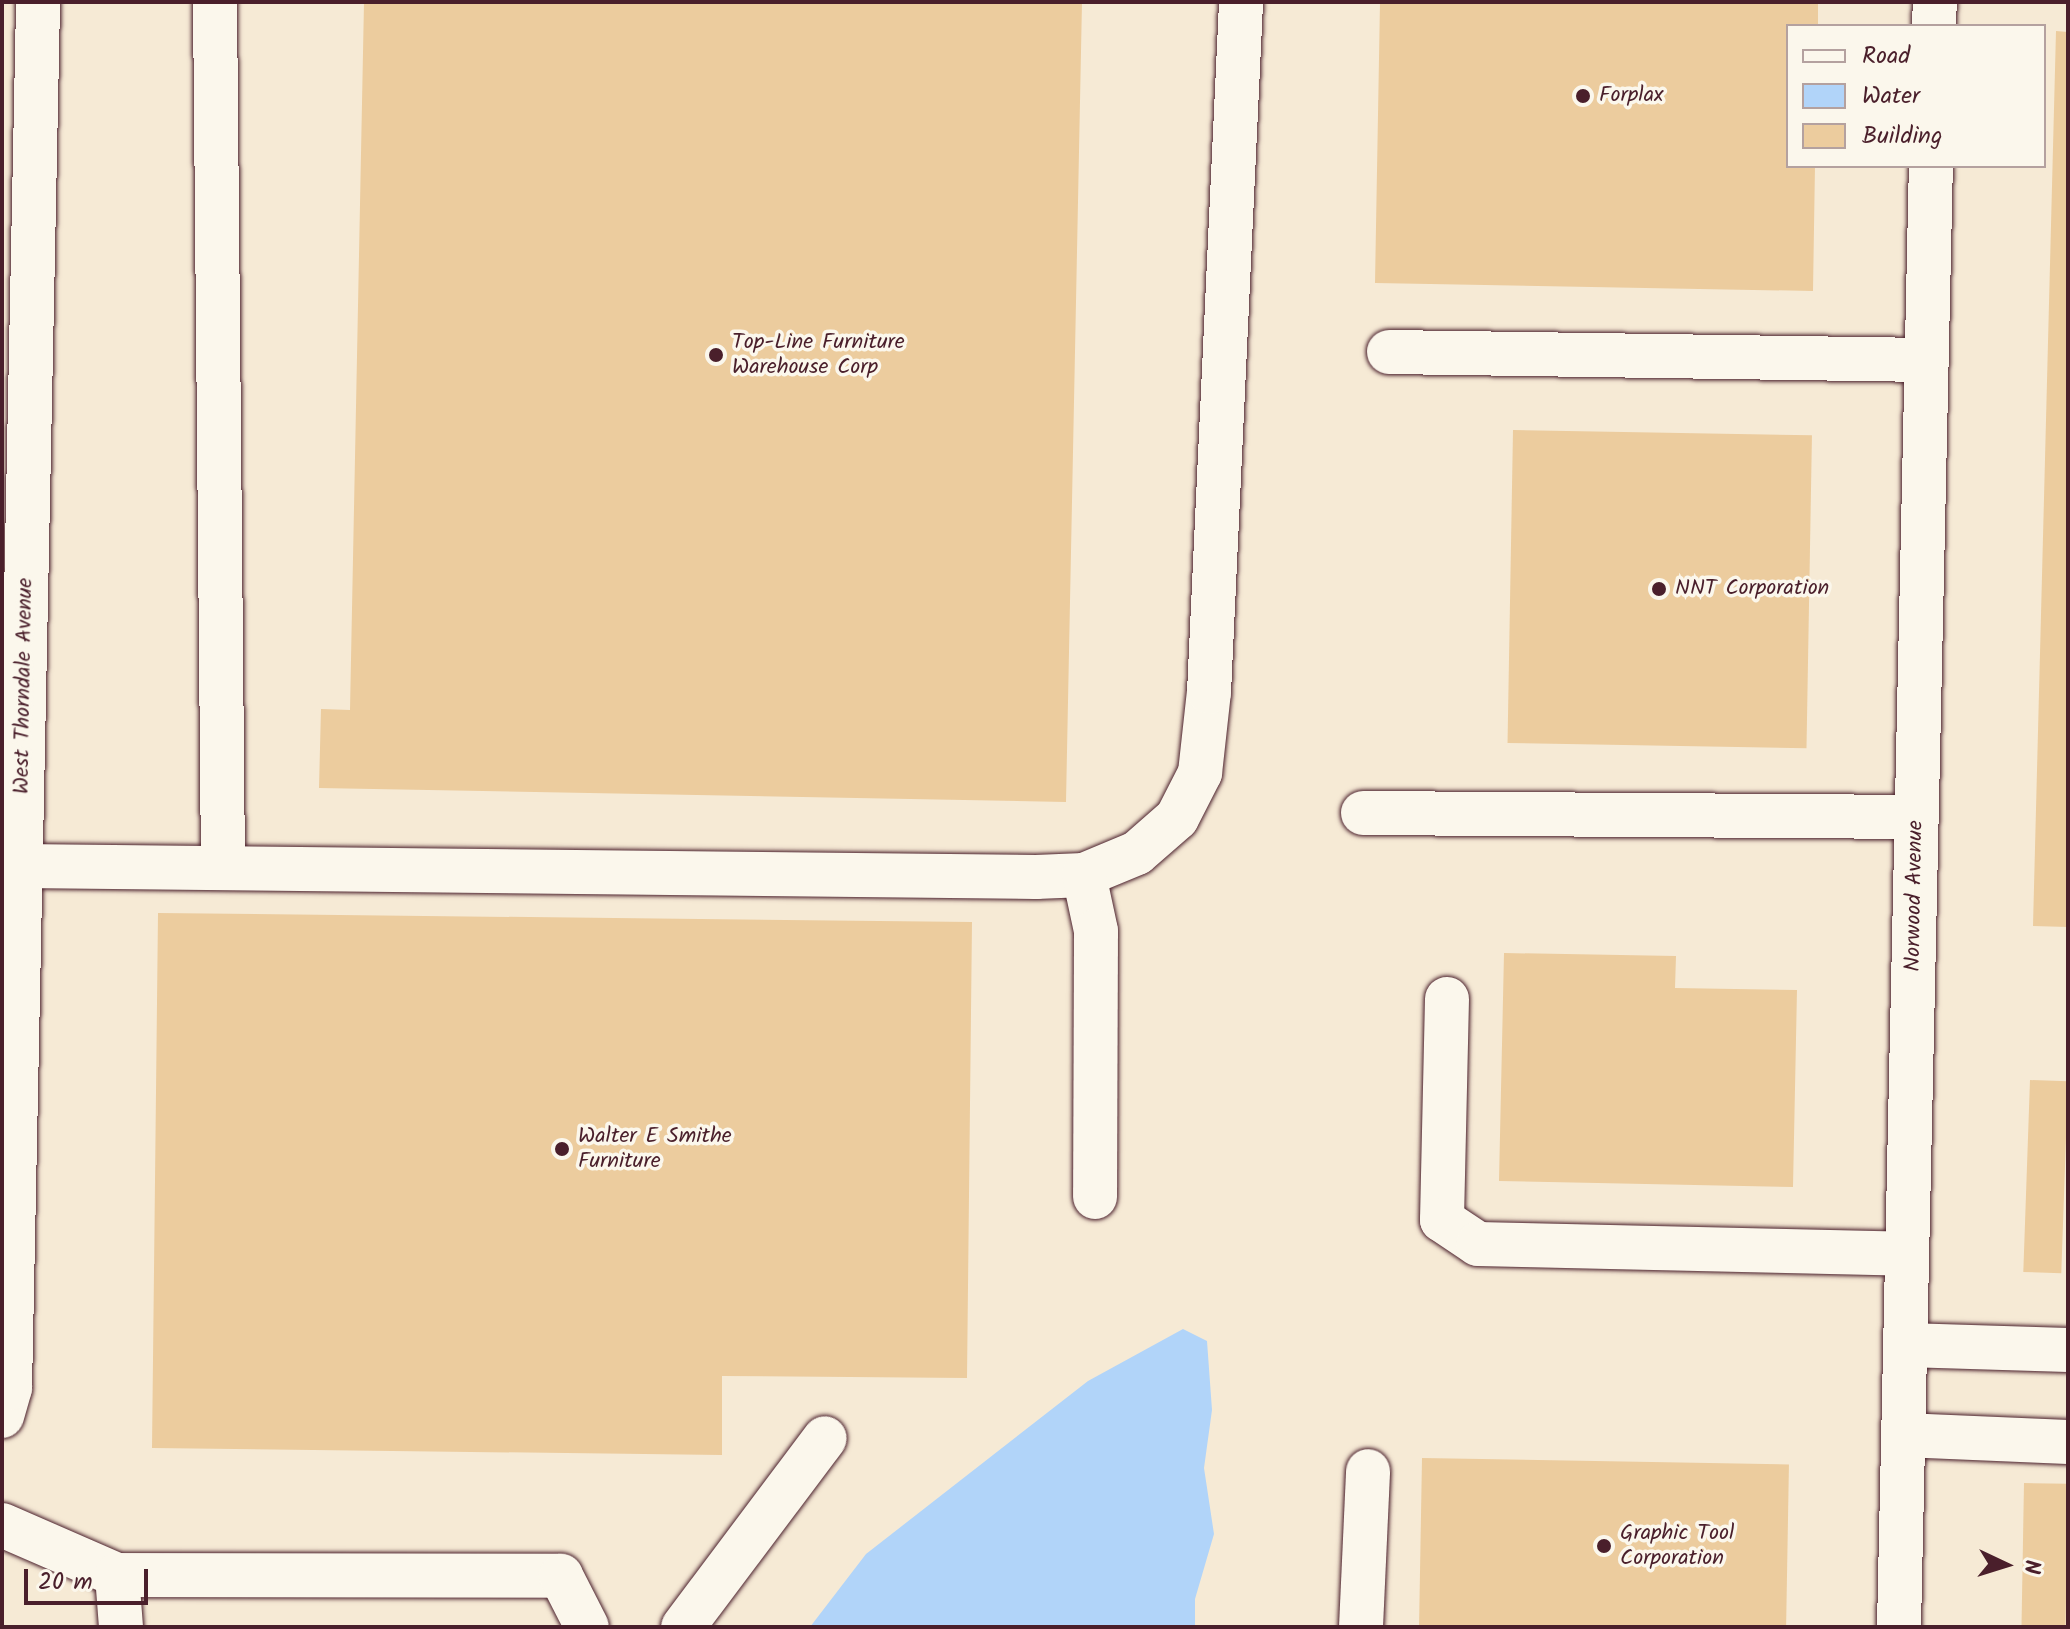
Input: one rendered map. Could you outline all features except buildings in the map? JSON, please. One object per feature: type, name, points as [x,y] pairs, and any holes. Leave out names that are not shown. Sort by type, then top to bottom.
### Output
[{"type":"street","name":"West Thorndale Avenue","points":[[2,1416],[10,1388],[7,1323],[20,866],[13,705],[14,523],[38,2]]},
{"type":"street","points":[[215,2],[223,868]]},
{"type":"street","points":[[20,866],[1084,875],[1137,853],[1177,818],[1200,773],[1209,692],[1241,2]]},
{"type":"street","points":[[1934,24],[1935,2]]},
{"type":"street","name":"Norwood Avenue","points":[[1899,1627],[1931,168]]},
{"type":"street","points":[[1389,352],[1927,360]]},
{"type":"street","points":[[1363,813],[1917,817]]},
{"type":"street","points":[[1084,875],[1096,931],[1095,1197]]},
{"type":"street","points":[[1447,999],[1442,1220],[1478,1244],[1907,1254]]},
{"type":"street","points":[[1906,1345],[2068,1350]]},
{"type":"street","points":[[1903,1435],[2068,1442]]},
{"type":"street","points":[[683,1627],[825,1438]]},
{"type":"street","points":[[1361,1627],[1368,1471]]},
{"type":"street","points":[[2,1525],[117,1575],[561,1576],[587,1627]]},
{"type":"street","points":[[117,1575],[121,1627]]},
{"type":"shaded area","points":[[2,2],[2068,2],[2068,1627],[2,1627]]},
{"type":"water","points":[[1183,1329],[1207,1341],[1212,1410],[1204,1468],[1214,1534],[1195,1599],[1195,1627],[810,1627],[866,1554],[1088,1381]]},
{"type":"place","name":"Forplax","points":[[1583,96]]},
{"type":"place","name":"Top-Line Furniture Warehouse Corp","points":[[716,355]]},
{"type":"place","name":"NNT Corporation","points":[[1659,589]]},
{"type":"place","name":"Walter E Smithe Furniture","points":[[562,1149]]},
{"type":"place","name":"Graphic Tool Corporation","points":[[1604,1546]]}]
